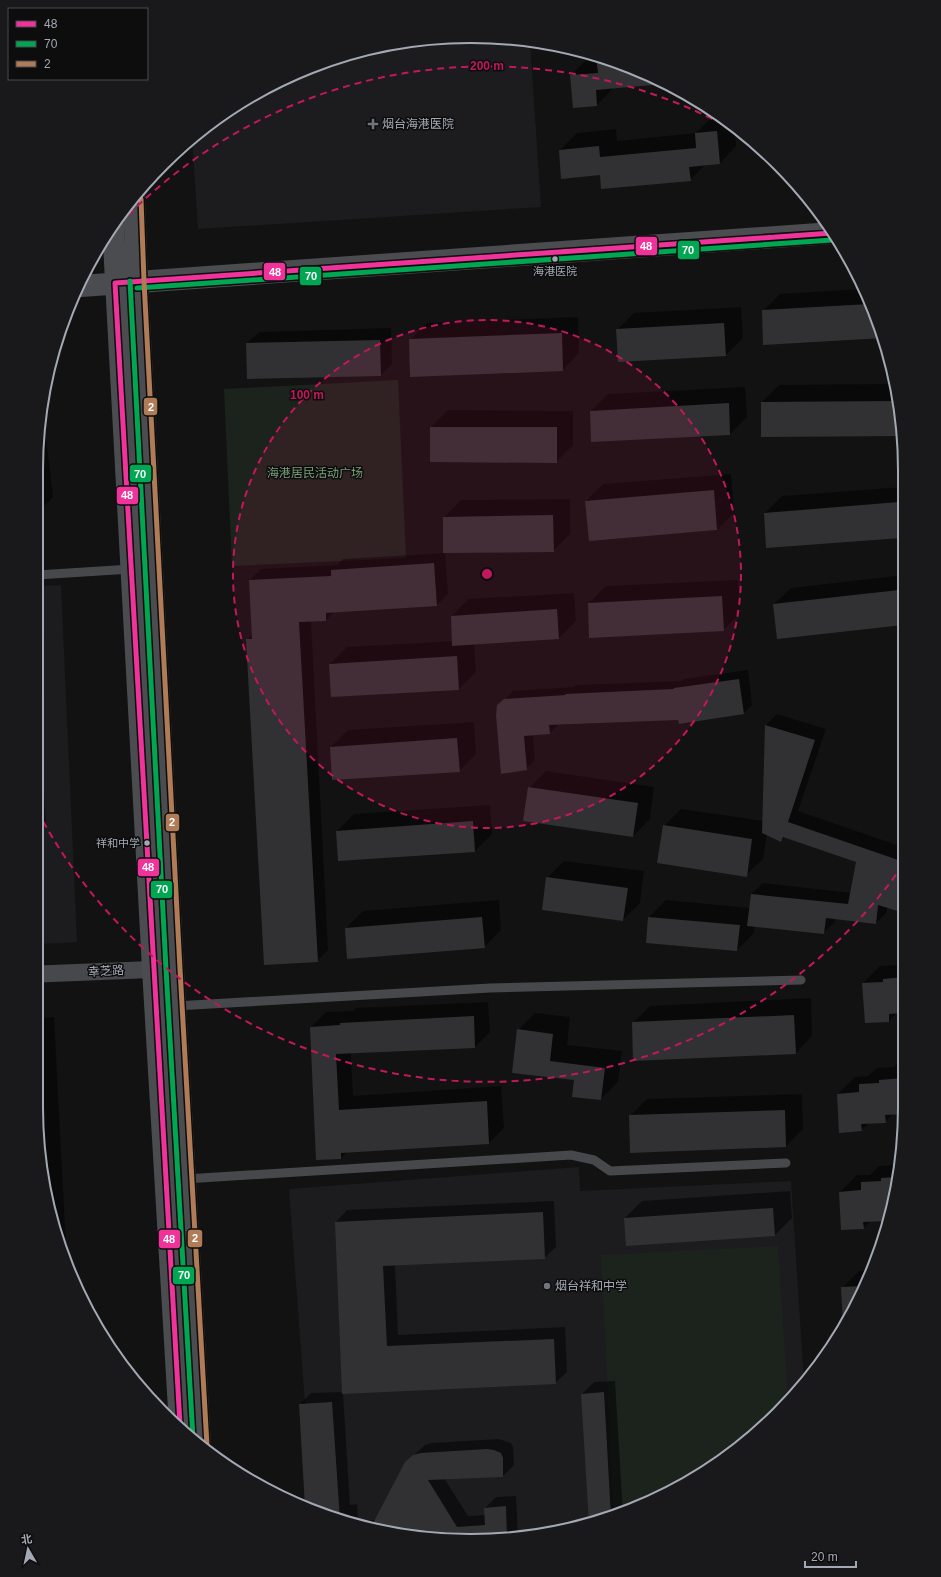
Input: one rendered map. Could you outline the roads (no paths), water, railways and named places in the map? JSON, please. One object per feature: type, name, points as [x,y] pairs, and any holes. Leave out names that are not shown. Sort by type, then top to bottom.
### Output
[{"type":"main road","points":[[134,206],[180,1420]]},
{"type":"main road","points":[[85,286],[826,233]]},
{"type":"main road","points":[[113,236],[131,569],[163,969],[175,1006],[199,1437]]},
{"type":"street","name":"幸芝路","points":[[43,974],[163,969]]},
{"type":"lane","points":[[43,575],[131,569]]},
{"type":"lane","points":[[175,1006],[490,988],[801,980]]},
{"type":"lane","points":[[185,1179],[571,1156],[594,1160],[610,1171],[786,1163]]},
{"type":"place","name":"烟台海港医院","points":[[373,124]]},
{"type":"place","name":"海港医院","points":[[555,259]]},
{"type":"place","name":"祥和中学","points":[[147,843]]},
{"type":"place","name":"烟台祥和中学","points":[[547,1286]]},
{"type":"park label","name":"海港居民活动广场","points":[[315,473]]}]
